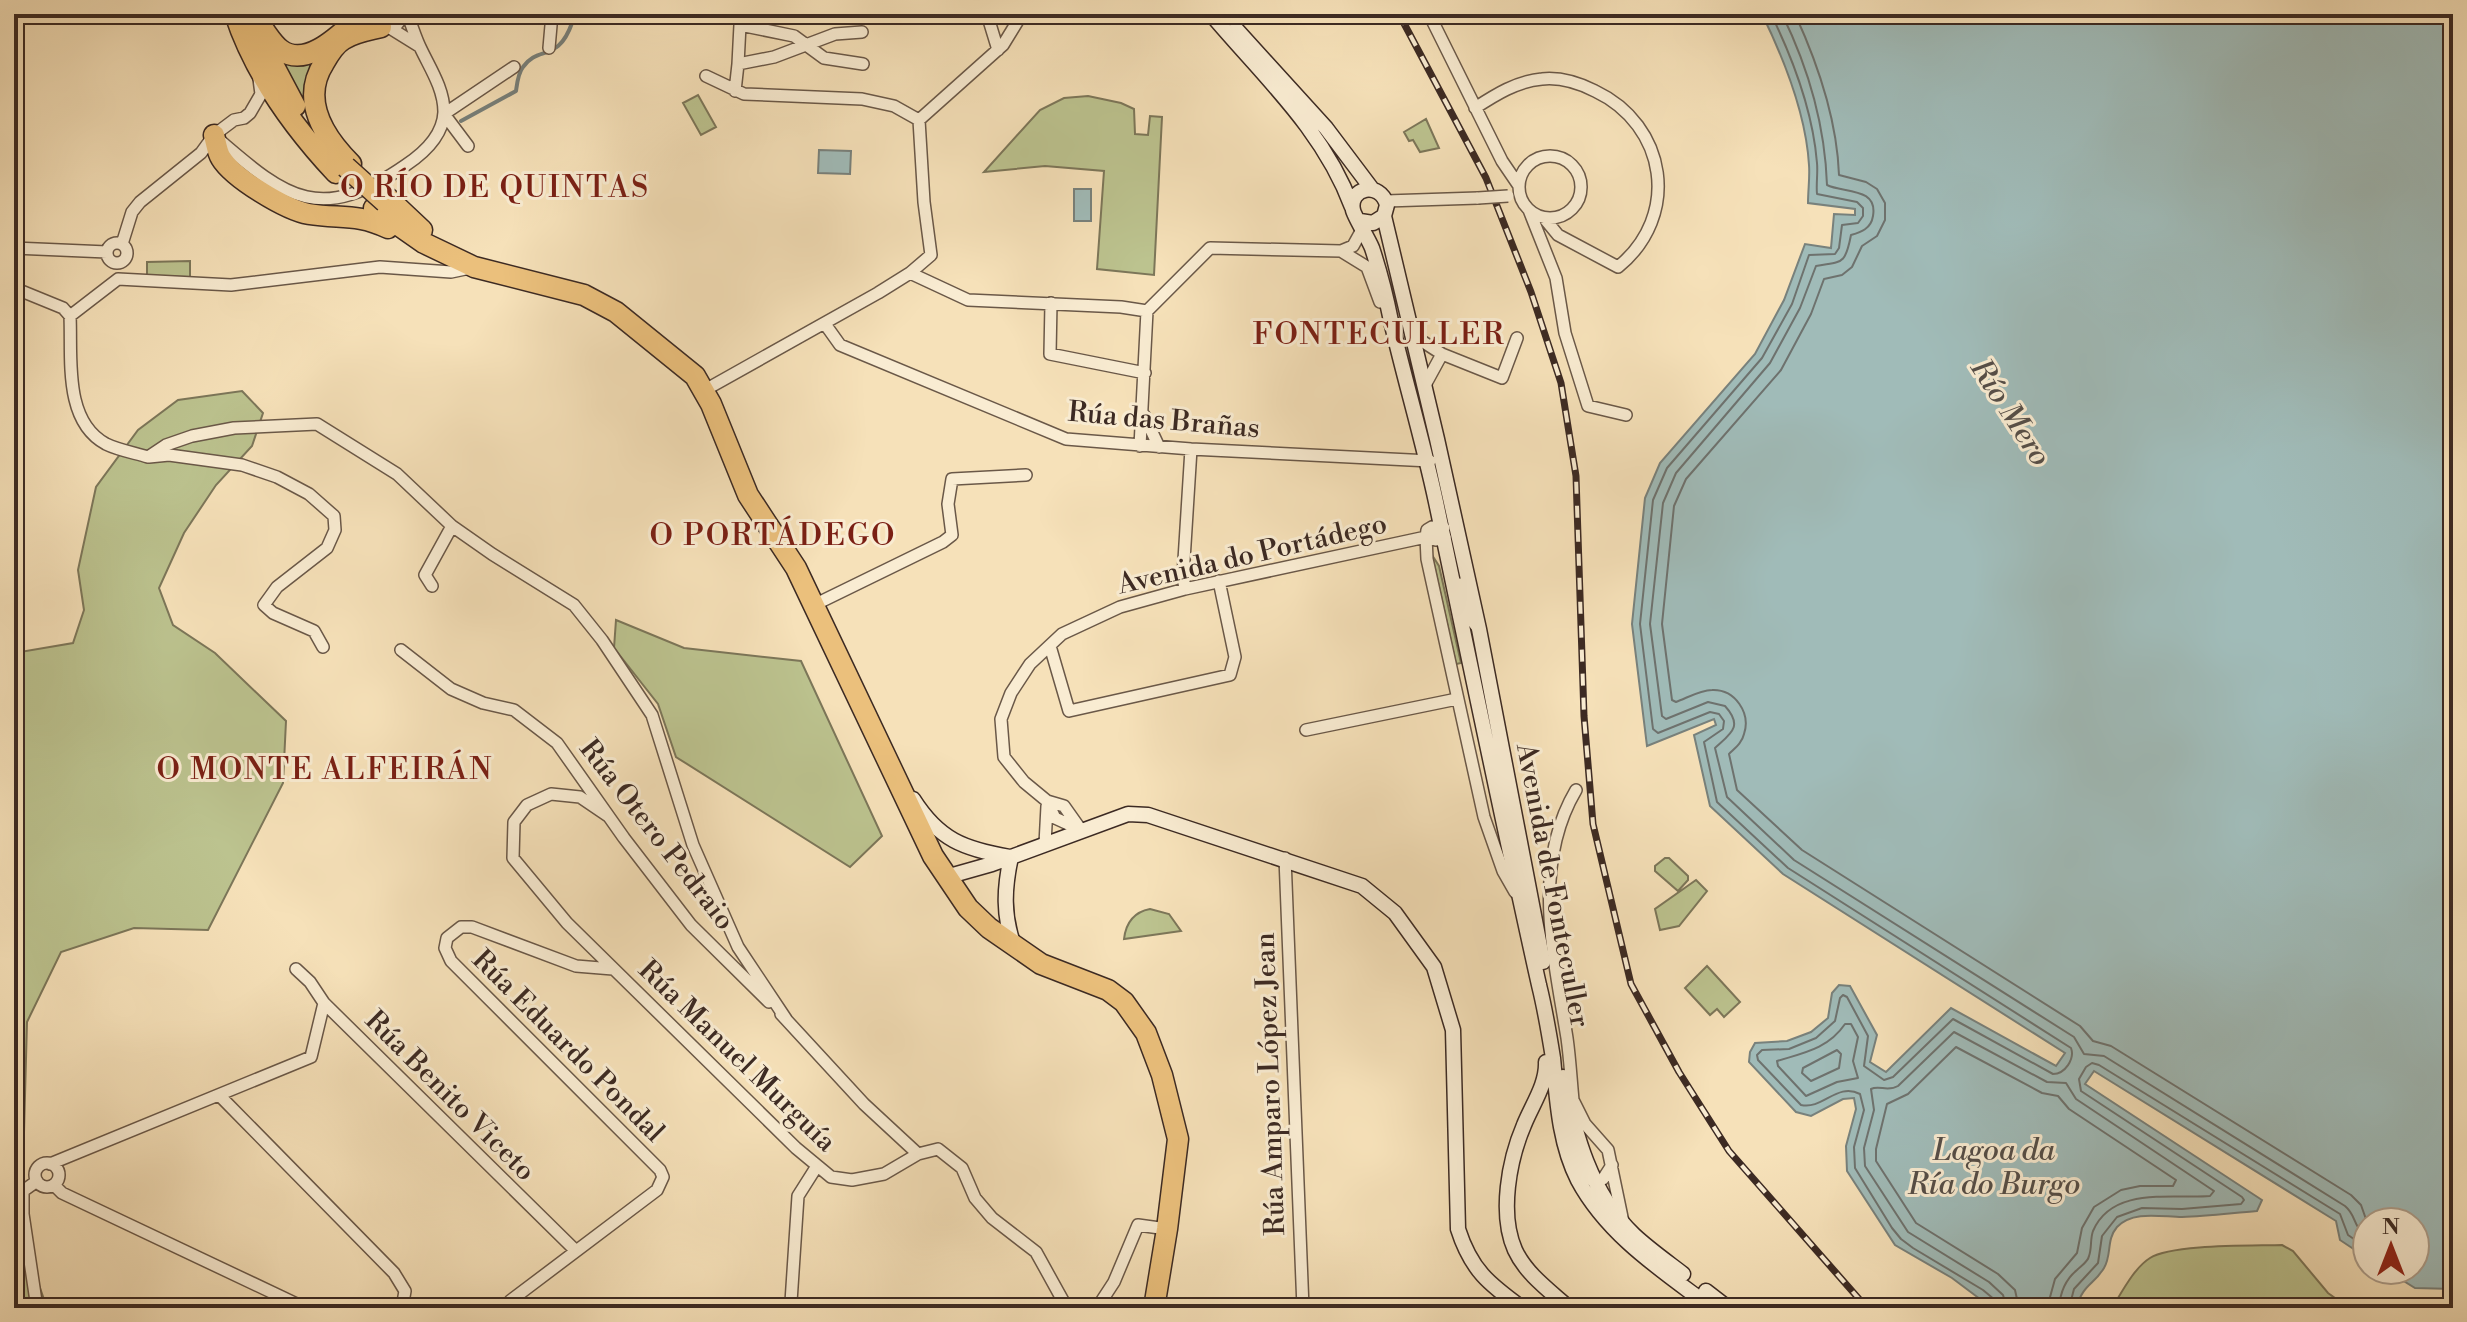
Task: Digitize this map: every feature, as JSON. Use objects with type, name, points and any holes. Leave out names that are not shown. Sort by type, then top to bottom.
[{"type":"highway","points":[[246,17],[279,49],[290,55],[304,55],[324,46],[363,14]]},
{"type":"highway","points":[[246,17],[296,108],[344,168],[424,243],[474,267]]},
{"type":"highway","points":[[344,168],[316,113],[315,82],[331,52],[344,39],[380,23]]},
{"type":"highway","points":[[214,135],[220,157],[228,167],[280,204],[307,214],[361,217],[474,267],[584,295],[616,312],[681,363],[705,390],[748,495],[796,568],[933,856],[946,877],[968,908],[1014,947],[1055,971],[1108,990],[1124,1002],[1146,1033],[1162,1075],[1178,1139],[1154,1308]]},
{"type":"highway","points":[[382,203],[422,230],[487,262],[540,283]]},
{"type":"main road","points":[[1211,14],[1260,64],[1326,128],[1372,189],[1381,193],[1385,209],[1373,223],[1362,224],[1355,215],[1324,146],[1292,106],[1260,64],[1222,14]]},
{"type":"main road","points":[[1352,207],[1358,194],[1372,189]]},
{"type":"main road","name":"Avenida de Fonteculler","points":[[1385,209],[1479,629],[1576,1135],[1592,1180],[1625,1241],[1712,1308]]},
{"type":"main road","name":"Avenida de Fonteculler","points":[[1362,224],[1384,289],[1428,461],[1439,533],[1451,574],[1547,1018],[1566,1148],[1578,1179],[1616,1222],[1728,1308]]},
{"type":"main road","points":[[1495,710],[1504,802],[1502,818]]},
{"type":"main road","points":[[882,750],[934,827],[968,849],[1011,857]]},
{"type":"main road","points":[[946,877],[1128,814],[1148,815],[1362,886],[1395,913],[1434,967],[1453,1030],[1458,1229],[1476,1270],[1492,1287],[1522,1308]]},
{"type":"main road","points":[[1011,857],[1004,888],[1005,918],[1014,947]]},
{"type":"main road","points":[[1547,1018],[1543,1040],[1546,1075],[1522,1129],[1511,1165],[1507,1191],[1510,1233],[1516,1251],[1532,1275],[1569,1308]]},
{"type":"street","points":[[380,23],[400,24],[406,14]]},
{"type":"street","points":[[406,14],[439,88],[444,114],[468,146]]},
{"type":"street","points":[[549,48],[552,14]]},
{"type":"street","points":[[987,14],[998,50]]},
{"type":"street","points":[[919,120],[998,50],[1022,14]]},
{"type":"street","points":[[1429,14],[1516,192],[1529,210],[1556,278],[1565,333],[1588,406],[1626,415]]},
{"type":"street","points":[[122,244],[132,212],[140,202],[201,153],[214,135],[234,120],[244,118],[259,102],[258,75],[246,51],[246,17]]},
{"type":"street","points":[[380,23],[419,46]]},
{"type":"street","points":[[735,91],[740,25],[794,36],[824,58],[863,64]]},
{"type":"street","points":[[738,64],[774,57],[835,34],[862,32]]},
{"type":"street","points":[[214,135],[286,190],[313,198],[342,198],[377,184],[415,159],[437,136],[444,114],[514,67]]},
{"type":"street","points":[[706,76],[744,94],[862,99],[894,106],[919,120]]},
{"type":"street","points":[[1475,108],[1508,88],[1543,78],[1578,82],[1609,97],[1631,116],[1647,139],[1658,166],[1654,214],[1641,243],[1618,267],[1558,235],[1544,218],[1529,210]]},
{"type":"street","points":[[705,390],[825,324],[910,273],[931,255],[919,120]]},
{"type":"street","points":[[1516,192],[1525,168],[1541,157],[1561,158],[1576,171],[1581,187],[1576,204],[1561,216],[1544,218]]},
{"type":"street","points":[[1385,209],[1516,192]]},
{"type":"street","points":[[1140,446],[1147,311],[1210,248],[1341,251],[1353,246],[1362,224]]},
{"type":"street","points":[[107,252],[112,244],[122,244],[126,248],[128,254],[119,263],[118,279]]},
{"type":"street","points":[[14,248],[107,252]]},
{"type":"street","points":[[1341,251],[1367,267],[1398,350]]},
{"type":"street","points":[[107,252],[110,261],[119,263]]},
{"type":"street","points":[[70,316],[118,279],[231,285],[380,267],[451,272],[474,267]]},
{"type":"street","points":[[910,273],[968,300],[1147,311]]},
{"type":"street","points":[[14,288],[63,308],[70,316],[73,384],[83,423],[105,444],[148,457],[169,455],[242,465],[277,477],[309,494],[334,516],[335,530],[327,548],[277,587],[264,605],[273,613],[314,631],[323,647]]},
{"type":"street","points":[[1051,303],[1050,354],[1145,373]]},
{"type":"street","name":"Rúa das Brañas","points":[[825,324],[840,345],[1066,439],[1140,446],[1428,461]]},
{"type":"street","points":[[1411,334],[1442,354],[1502,378],[1517,338]]},
{"type":"street","points":[[1424,388],[1442,354]]},
{"type":"street","name":"Avenida de Fonteculler","points":[[1430,413],[1428,461],[1439,533]]},
{"type":"street","points":[[1143,414],[1159,447]]},
{"type":"street","points":[[148,457],[166,445],[192,436],[247,427],[317,424],[397,474],[452,526],[574,605],[602,640],[652,715],[693,845],[738,947],[786,1019]]},
{"type":"street","points":[[1185,589],[1183,576],[1191,449]]},
{"type":"street","points":[[814,605],[952,535],[948,504],[952,479],[1026,475]]},
{"type":"street","points":[[432,586],[425,575],[452,526]]},
{"type":"street","points":[[1439,533],[1468,616],[1479,629]]},
{"type":"street","points":[[1439,533],[1427,559],[1457,699],[1484,817],[1503,871],[1520,901]]},
{"type":"street","name":"Avenida do Portádego","points":[[1081,830],[1055,818],[1047,801],[1024,782],[1004,757],[1001,719],[1011,693],[1030,664],[1062,634],[1120,607],[1185,589],[1439,533]]},
{"type":"street","points":[[1050,646],[1069,711],[1230,675],[1235,657],[1219,581]]},
{"type":"street","name":"Rúa Otero Pedraio","points":[[401,650],[451,689],[483,703],[514,710],[557,743],[691,925],[786,1019],[864,1104],[918,1154]]},
{"type":"street","points":[[1306,730],[1457,699]]},
{"type":"street","points":[[1576,790],[1565,809],[1551,863],[1549,913],[1573,1100],[1585,1124],[1608,1150],[1616,1222]]},
{"type":"street","name":"Rúa Manuel Murguía","points":[[608,816],[580,797],[551,794],[527,805],[514,822],[511,840],[513,858],[567,923],[831,1177],[852,1180],[884,1174],[918,1154]]},
{"type":"street","points":[[1045,844],[1047,801]]},
{"type":"street","name":"Avenida de Fonteculler","points":[[1484,817],[1502,818]]},
{"type":"street","name":"Rúa Amparo López Jean","points":[[1285,858],[1303,1308]]},
{"type":"street","name":"Rúa Eduardo Pondal","points":[[576,1251],[657,1190],[663,1177],[660,1170],[451,961],[445,948],[447,938],[453,932],[461,927],[472,927],[576,966],[613,969]]},
{"type":"street","name":"Rúa Benito Viceto","points":[[296,969],[310,982],[324,1003],[576,1251]]},
{"type":"street","points":[[37,1181],[38,1168],[311,1057],[324,1003]]},
{"type":"street","points":[[219,1095],[394,1273],[405,1291],[402,1308]]},
{"type":"street","points":[[1559,1115],[1585,1178],[1603,1179],[1612,1165]]},
{"type":"street","points":[[918,1154],[938,1149],[962,1168],[975,1198],[992,1218],[1036,1252],[1067,1308]]},
{"type":"street","points":[[1587,1162],[1598,1160],[1612,1165]]},
{"type":"street","points":[[50,1164],[59,1174],[54,1185]]},
{"type":"street","points":[[785,1308],[791,1302],[798,1196],[817,1166]]},
{"type":"street","points":[[37,1181],[45,1187],[54,1185]]},
{"type":"street","points":[[37,1181],[23,1191],[23,1214],[37,1308]]},
{"type":"street","points":[[54,1185],[62,1193],[305,1308]]},
{"type":"street","points":[[1097,1308],[1114,1282],[1138,1225],[1167,1229]]},
{"type":"street","points":[[510,1301],[576,1251]]},
{"type":"green space","points":[[280,59],[315,59],[308,111]]},
{"type":"green space","points":[[698,95],[716,127],[701,135],[683,103]]},
{"type":"green space","points":[[1088,96],[1134,109],[1135,134],[1148,135],[1150,116],[1162,117],[1154,275],[1097,269],[1104,171],[1045,166],[984,172],[1040,110],[1064,98]]},
{"type":"green space","points":[[1426,119],[1439,148],[1420,152],[1404,132]]},
{"type":"green space","points":[[190,261],[190,277],[147,276],[147,262]]},
{"type":"green space","points":[[242,391],[263,413],[252,446],[216,485],[184,533],[159,588],[173,625],[215,653],[286,721],[283,783],[208,930],[134,928],[61,952],[27,1022],[23,1169],[14,1214],[14,653],[73,643],[84,610],[78,570],[96,487],[138,430],[178,400]]},
{"type":"green space","points":[[1432,555],[1439,566],[1461,663],[1456,664]]},
{"type":"green space","points":[[616,620],[684,648],[801,661],[882,836],[850,867],[676,757],[658,704],[614,648]]},
{"type":"green space","points":[[1669,858],[1688,876],[1678,891],[1655,871],[1655,866]]},
{"type":"green space","points":[[1696,880],[1707,891],[1679,926],[1660,930],[1655,909]]},
{"type":"green space","points":[[1150,909],[1169,914],[1181,931],[1124,939],[1132,919]]},
{"type":"green space","points":[[1707,966],[1740,1002],[1724,1017],[1717,1009],[1710,1015],[1685,988]]},
{"type":"green space","points":[[14,1214],[47,1308],[14,1308]]},
{"type":"green space","points":[[2282,1245],[2293,1251],[2328,1293],[2349,1308],[2112,1308],[2139,1268],[2161,1253],[2213,1247]]},
{"type":"water","points":[[1762,14],[2453,14],[2453,1289],[2412,1286],[2431,1286],[2431,1206],[2351,1206],[2351,1247],[2340,1240],[2336,1221],[2094,1071],[2085,1084],[2262,1200],[2257,1211],[2131,1218],[2117,1227],[2104,1268],[2085,1289],[2076,1308],[1992,1308],[1952,1278],[1895,1245],[1847,1171],[1846,1146],[1856,1109],[1854,1098],[1843,1099],[1811,1116],[1796,1112],[1749,1062],[1755,1043],[1787,1041],[1811,1032],[1828,1018],[1832,993],[1839,985],[1850,986],[1877,1035],[1870,1062],[1886,1072],[1951,1008],[2056,1066],[2065,1053],[1783,874],[1710,806],[1694,735],[1716,725],[1714,719],[1647,746],[1632,624],[1645,498],[1660,463],[1755,354],[1784,300],[1805,244],[1831,248],[1834,214],[1855,215],[1855,209],[1808,203],[1807,146],[1799,107]]},
{"type":"water","points":[[819,150],[851,151],[850,174],[818,173]]},
{"type":"water","points":[[1074,189],[1091,189],[1091,221],[1074,221]]},
{"type":"waterway","points":[[461,121],[516,91],[520,72],[529,60],[561,44],[572,23],[584,21],[592,14]]},
{"type":"railway","points":[[1399,14],[1486,178],[1531,292],[1561,383],[1576,476],[1584,716],[1593,824],[1631,984],[1679,1072],[1729,1151],[1867,1308]]},
{"type":"district","name":"O RÍO DE QUINTAS","points":[[495,187]]},
{"type":"district","name":"FONTECULLER","points":[[1379,334]]},
{"type":"district","name":"O PORTÁDEGO","points":[[773,535]]},
{"type":"district","name":"O MONTE ALFEIRÁN","points":[[325,769]]},
{"type":"water label","name":"Río Mero","points":[[2011,412]]},
{"type":"water label","name":"Lagoa da Ría do Burgo","points":[[1994,1167]]}]
